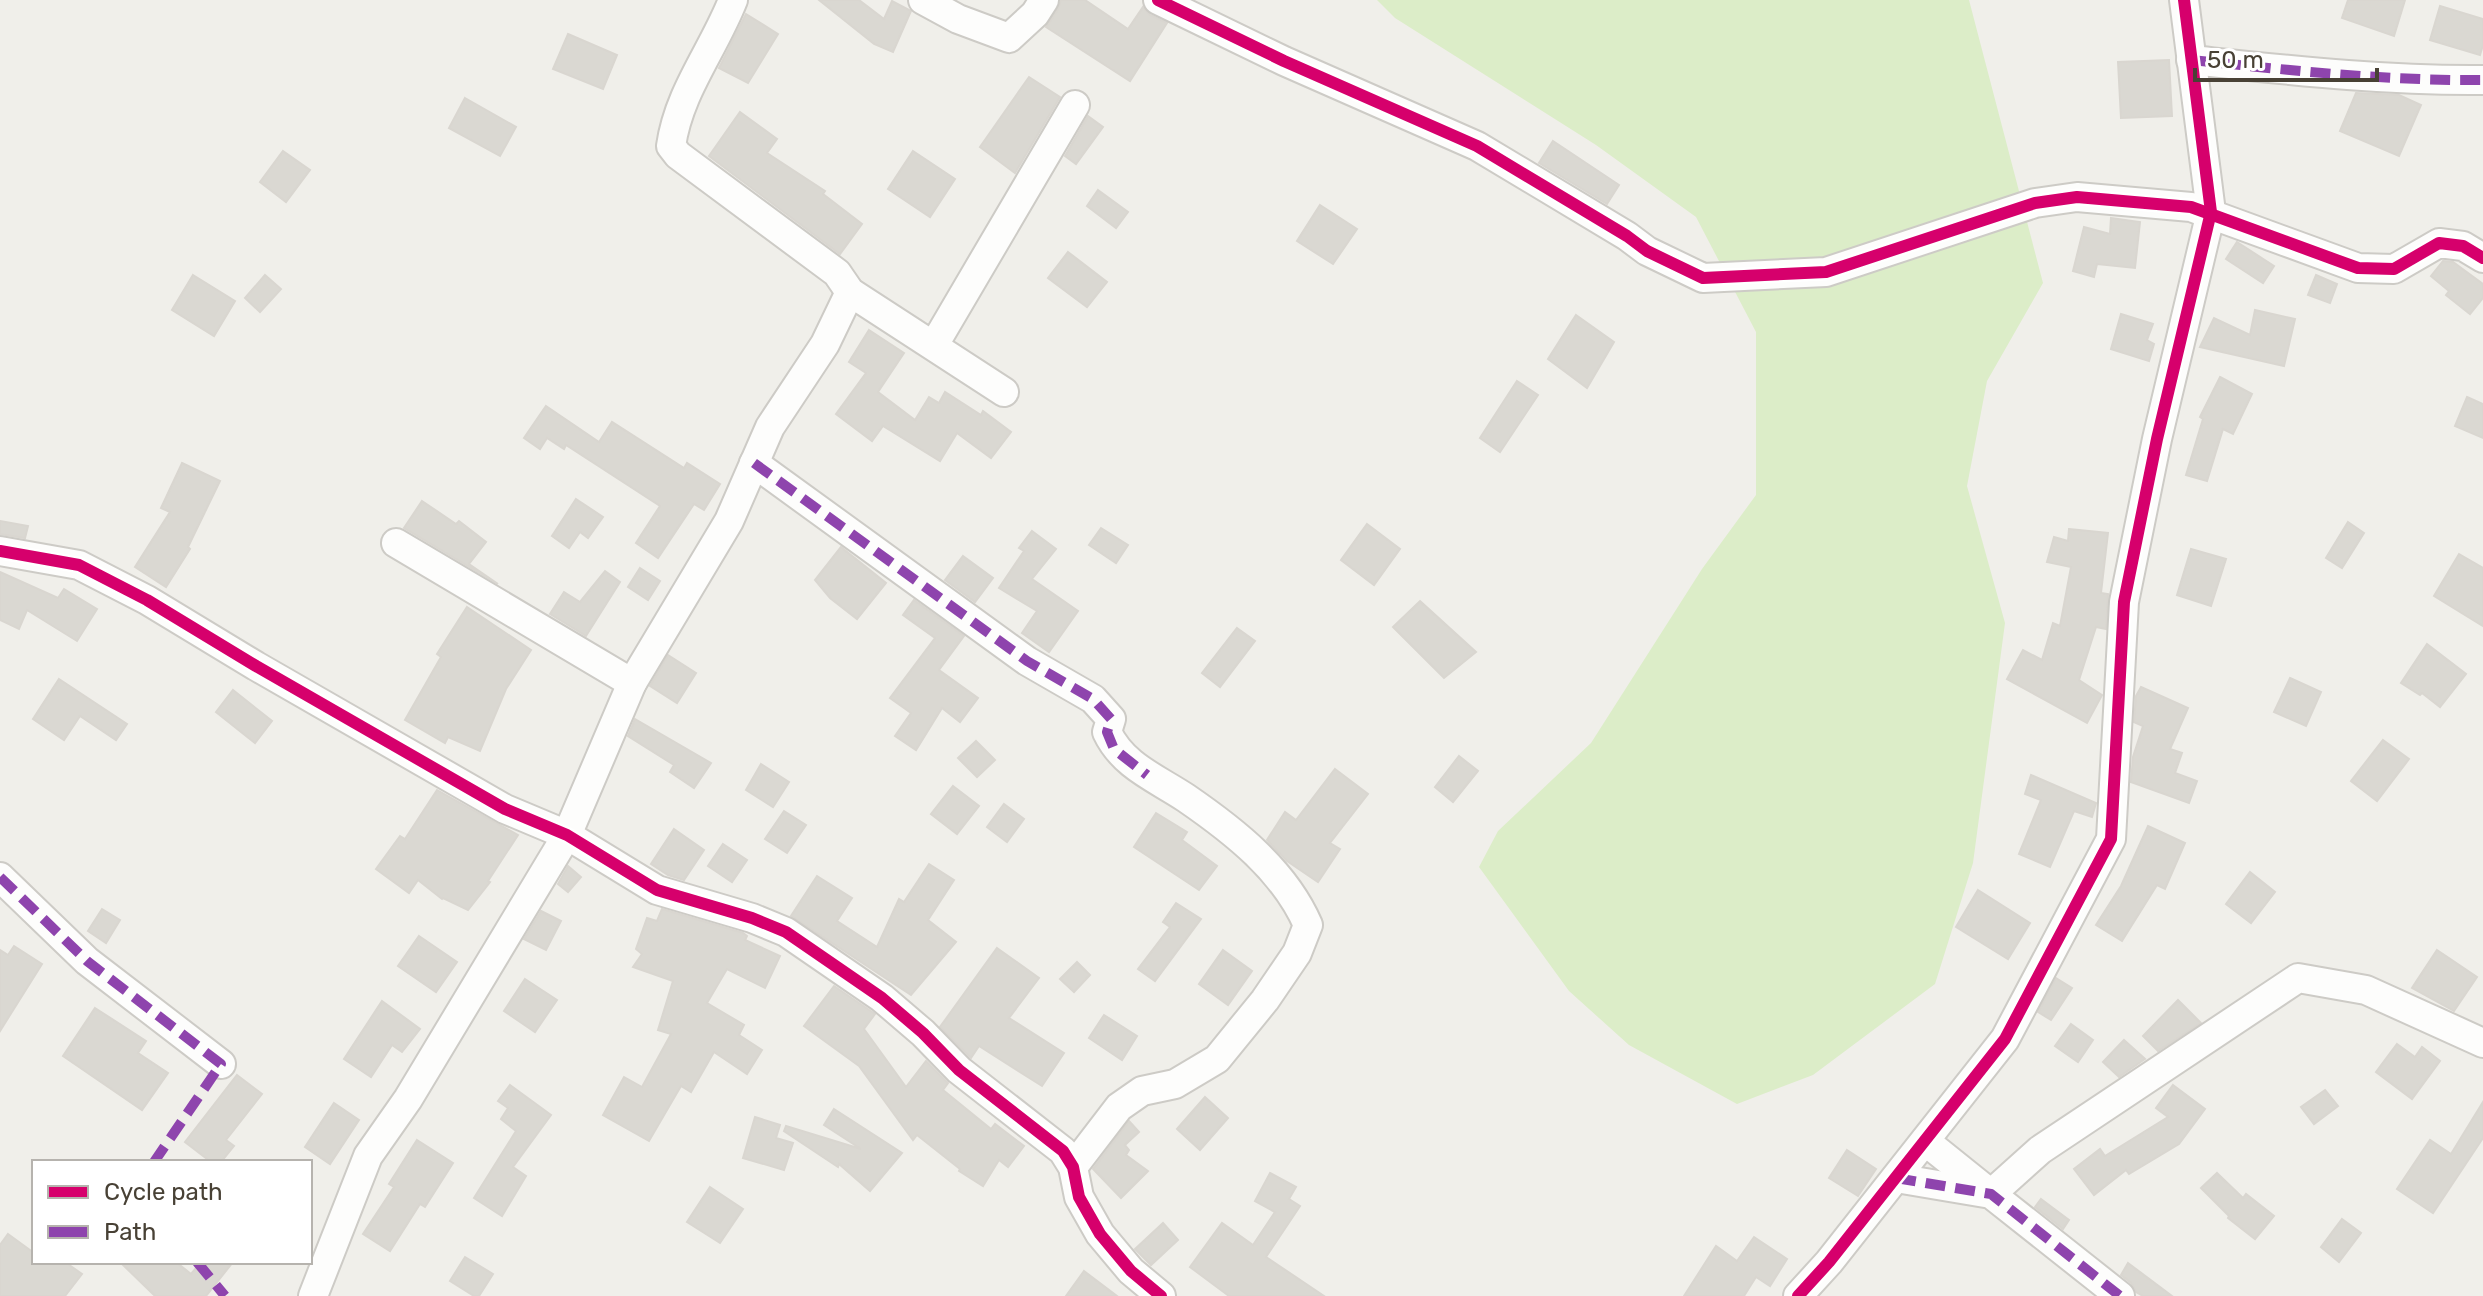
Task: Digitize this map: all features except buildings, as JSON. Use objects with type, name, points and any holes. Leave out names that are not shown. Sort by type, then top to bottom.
[{"type":"street","points":[[733,0],[724,23],[682,100],[671,146],[678,155],[837,273],[850,292],[1004,392]]},
{"type":"street","points":[[923,0],[958,19],[1009,38],[1035,14],[1044,0]]},
{"type":"street","points":[[1158,0],[1284,61],[1477,146],[1647,251],[1703,278],[1826,272],[2035,203],[2077,197],[2191,207],[2211,212],[2358,268],[2394,269],[2439,243],[2463,246],[2483,258]]},
{"type":"street","points":[[1798,1296],[1829,1262],[2005,1039],[2111,839],[2124,602],[2157,439],[2211,212],[2184,0]]},
{"type":"street","points":[[2191,60],[2324,74],[2483,80]]},
{"type":"street","points":[[934,345],[1075,105]]},
{"type":"street","points":[[313,1296],[368,1156],[408,1099],[567,835],[632,683],[729,521],[770,427],[825,344],[850,292]]},
{"type":"street","points":[[754,463],[1027,661],[1093,699],[1111,719],[1107,732],[1114,749],[1147,775],[1183,796],[1243,839],[1302,910],[1308,925],[1297,953],[1265,1000],[1217,1059],[1175,1084],[1142,1091],[1119,1107],[1073,1167]]},
{"type":"street","points":[[396,543],[632,683]]},
{"type":"street","points":[[0,551],[79,565],[147,600],[505,809],[567,835],[657,890],[752,918],[786,932],[882,998],[923,1033],[959,1070],[1063,1151],[1073,1167],[1079,1197],[1100,1234],[1131,1271],[1161,1296]]},
{"type":"street","points":[[0,877],[87,961],[221,1064]]},
{"type":"street","points":[[1991,1194],[2040,1150],[2298,978],[2366,990],[2483,1043]]},
{"type":"street","points":[[1925,1141],[2120,1296]]},
{"type":"street","points":[[1896,1178],[1991,1194]]},
{"type":"green space","points":[[1377,0],[1969,0],[2043,283],[1987,381],[1967,486],[2005,623],[1973,863],[1935,984],[1813,1075],[1737,1104],[1629,1045],[1569,991],[1479,867],[1498,831],[1591,743],[1702,569],[1756,495],[1756,332],[1696,217],[1596,145],[1395,18]]},
{"type":"marked path","points":[[2191,60],[2373,77],[2483,80]]},
{"type":"marked path","points":[[754,463],[1027,661],[1093,699],[1111,719],[1107,732],[1114,749],[1147,775]]},
{"type":"marked path","points":[[0,877],[87,961],[221,1064],[155,1160]]},
{"type":"marked path","points":[[1896,1178],[1991,1194],[2120,1296]]},
{"type":"marked path","points":[[199,1264],[225,1296]]},
{"type":"cycle path","points":[[1158,0],[1284,61],[1477,146],[1647,251],[1703,278],[1826,272],[2035,203],[2077,197],[2191,207],[2358,268],[2394,269],[2439,243],[2463,246],[2483,258]]},
{"type":"cycle path","points":[[1798,1296],[1829,1262],[2005,1039],[2111,839],[2124,602],[2157,439],[2211,212],[2184,0]]},
{"type":"cycle path","points":[[0,551],[79,565],[147,600],[505,809],[567,835],[657,890],[752,918],[786,932],[882,998],[923,1033],[959,1070],[1063,1151],[1073,1167],[1079,1197],[1100,1234],[1131,1271],[1161,1296]]}]
